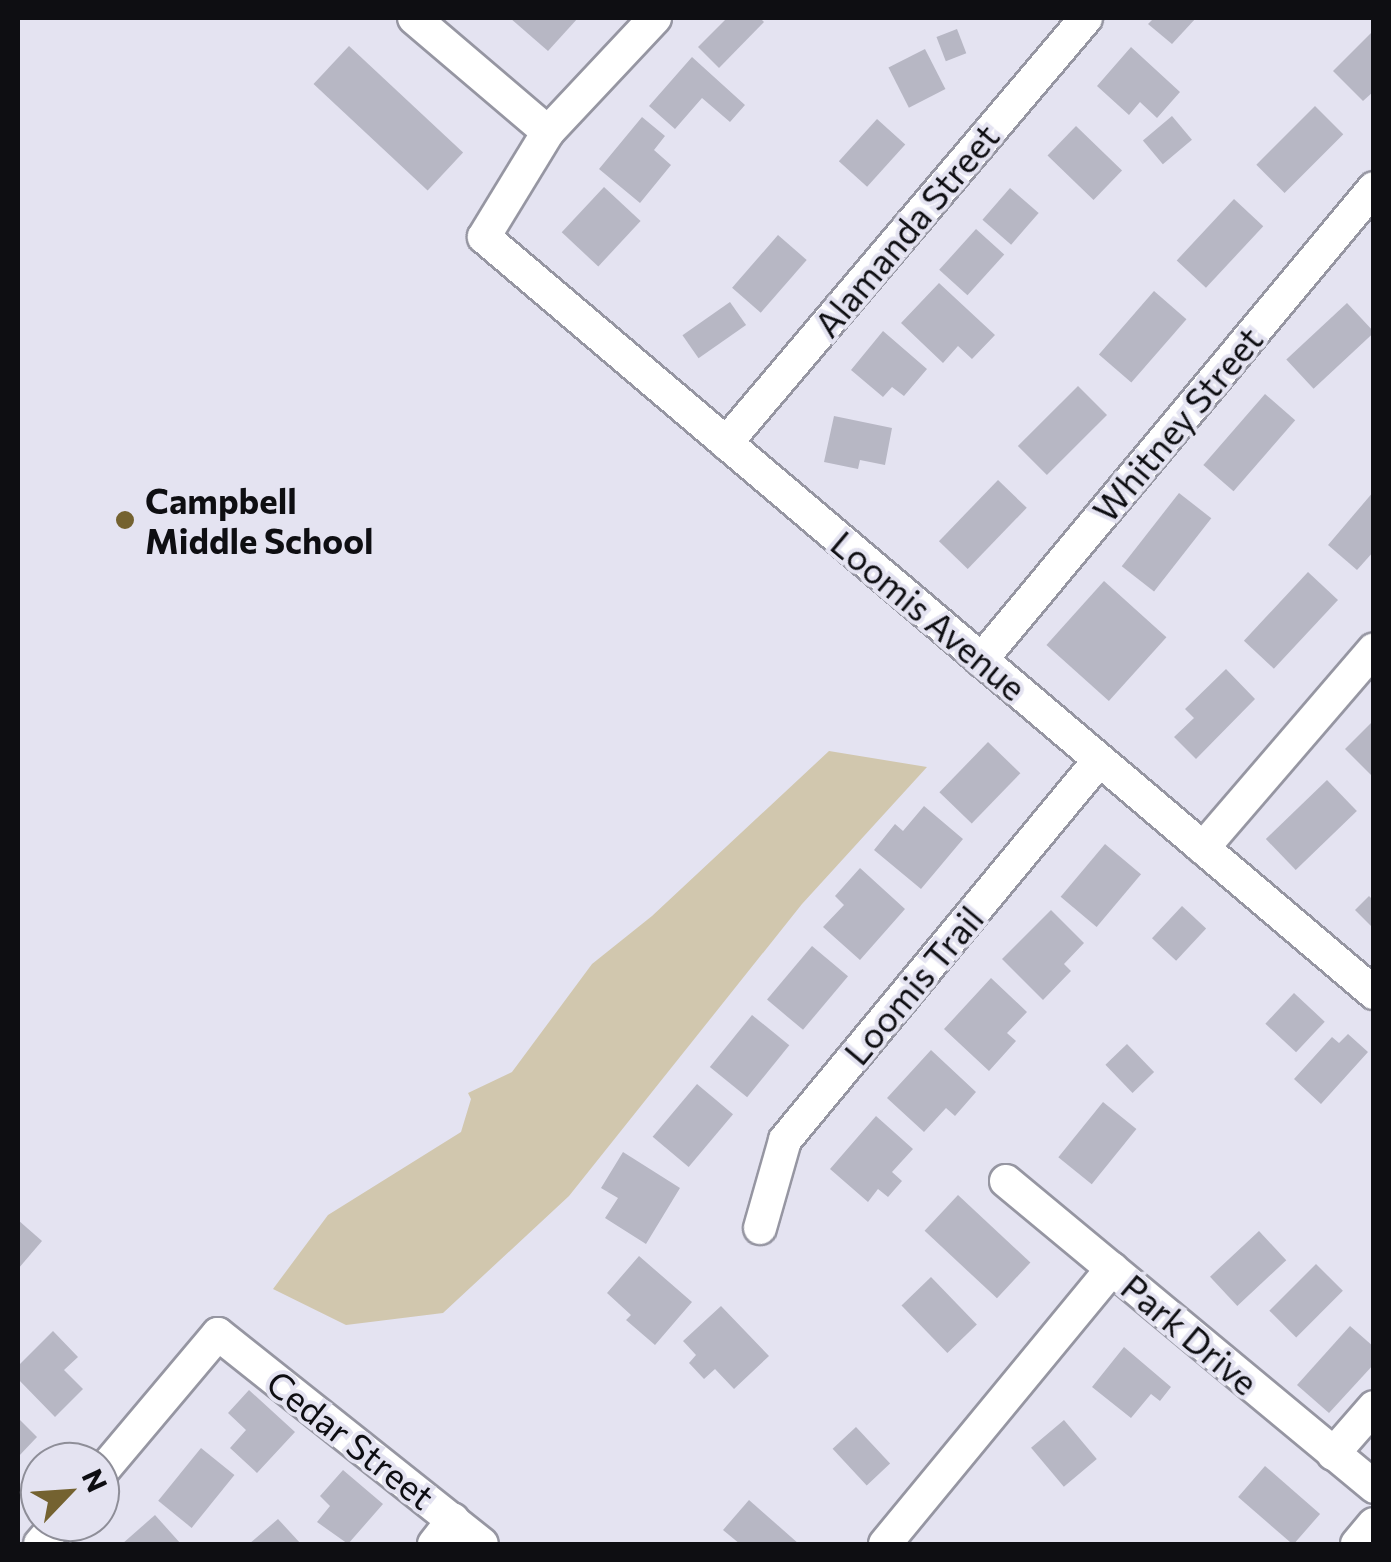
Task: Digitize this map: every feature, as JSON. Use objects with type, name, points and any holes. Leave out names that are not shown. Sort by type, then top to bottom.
[{"type":"street","points":[[414,18],[548,132],[655,18]]},
{"type":"street","name":"Alamanda Street","points":[[726,443],[1086,18]]},
{"type":"street","name":"Loomis Avenue","points":[[548,132],[484,237],[1374,993]]},
{"type":"street","name":"Whitney Street","points":[[981,660],[1374,188]]},
{"type":"street","points":[[1203,848],[1374,648]]},
{"type":"street","name":"Loomis Trail","points":[[760,1228],[785,1140],[1099,760]]},
{"type":"street","name":"Park Drive","points":[[1006,1182],[1374,1487]]},
{"type":"street","points":[[885,1544],[1112,1270]]},
{"type":"street","name":"Cedar Street","points":[[120,1450],[218,1334],[443,1532],[482,1544]]},
{"type":"street","points":[[1333,1454],[1374,1407]]},
{"type":"street","points":[[1357,1544],[1374,1524]]},
{"type":"shaded area","points":[[829,751],[927,767],[802,904],[569,1196],[443,1313],[346,1325],[273,1289],[328,1215],[461,1132],[471,1099],[468,1093],[512,1072],[592,964],[652,916]]},
{"type":"building","points":[[510,18],[578,18],[548,51]]},
{"type":"building","points":[[727,18],[760,18],[764,22],[719,68],[698,47]]},
{"type":"building","points":[[1154,18],[1196,18],[1172,44],[1148,24]]},
{"type":"building","points":[[957,29],[966,53],[946,61],[936,37]]},
{"type":"building","points":[[1374,30],[1374,91],[1363,101],[1333,71]]},
{"type":"building","points":[[349,46],[463,152],[428,190],[314,84]]},
{"type":"building","points":[[1131,47],[1180,92],[1157,118],[1140,102],[1129,115],[1097,86]]},
{"type":"building","points":[[925,49],[945,89],[909,108],[888,68]]},
{"type":"building","points":[[692,57],[745,105],[730,122],[702,98],[675,129],[649,106]]},
{"type":"building","points":[[1315,106],[1343,134],[1285,193],[1256,165]]},
{"type":"building","points":[[1172,116],[1192,140],[1163,164],[1143,140]]},
{"type":"building","points":[[642,117],[665,136],[654,150],[671,165],[640,203],[599,169]]},
{"type":"building","points":[[877,119],[905,144],[867,187],[839,161]]},
{"type":"building","points":[[1076,126],[1122,170],[1094,200],[1048,155]]},
{"type":"building","points":[[604,187],[641,221],[598,266],[562,232]]},
{"type":"building","points":[[1010,188],[1039,213],[1011,245],[982,220]]},
{"type":"building","points":[[1234,199],[1263,226],[1206,288],[1177,260]]},
{"type":"building","points":[[976,229],[1004,254],[967,295],[939,270]]},
{"type":"building","points":[[778,235],[807,260],[761,313],[732,288]]},
{"type":"building","points":[[939,283],[995,335],[972,359],[958,346],[943,363],[901,323]]},
{"type":"building","points":[[1154,291],[1186,319],[1131,383],[1099,354]]},
{"type":"building","points":[[730,302],[746,325],[699,358],[682,335]]},
{"type":"building","points":[[1347,303],[1374,333],[1314,389],[1286,360]]},
{"type":"building","points":[[883,331],[927,369],[904,396],[892,387],[883,397],[851,370]]},
{"type":"building","points":[[1078,386],[1107,415],[1047,475],[1018,446]]},
{"type":"building","points":[[1265,394],[1295,420],[1234,491],[1203,465]]},
{"type":"building","points":[[834,416],[892,428],[885,465],[860,460],[858,469],[824,462]]},
{"type":"building","points":[[998,480],[1027,508],[968,569],[939,541]]},
{"type":"building","points":[[1374,491],[1374,551],[1357,570],[1328,545]]},
{"type":"building","points":[[1179,493],[1211,518],[1154,592],[1122,566]]},
{"type":"building","points":[[1308,572],[1338,600],[1274,669],[1244,641]]},
{"type":"building","points":[[1104,581],[1166,637],[1109,701],[1046,645]]},
{"type":"building","points":[[1226,669],[1255,699],[1196,759],[1174,737],[1194,718],[1185,709]]},
{"type":"building","points":[[1374,720],[1374,778],[1345,749]]},
{"type":"building","points":[[988,742],[1020,773],[972,824],[939,792]]},
{"type":"building","points":[[1327,780],[1357,811],[1296,870],[1266,839]]},
{"type":"building","points":[[924,806],[963,839],[921,889],[874,850],[895,824],[903,831]]},
{"type":"building","points":[[1105,844],[1141,874],[1097,927],[1061,897]]},
{"type":"building","points":[[860,868],[905,909],[860,960],[823,927],[844,905],[835,896]]},
{"type":"building","points":[[1369,896],[1374,901],[1374,929],[1355,910]]},
{"type":"building","points":[[1182,906],[1206,929],[1176,961],[1152,938]]},
{"type":"building","points":[[1051,910],[1084,943],[1064,964],[1071,971],[1043,1000],[1002,959]]},
{"type":"building","points":[[812,946],[848,976],[803,1030],[767,1000]]},
{"type":"building","points":[[991,978],[1027,1012],[1007,1033],[1016,1041],[989,1071],[944,1029]]},
{"type":"building","points":[[1294,993],[1325,1022],[1296,1052],[1265,1024]]},
{"type":"building","points":[[752,1015],[789,1045],[747,1097],[710,1067]]},
{"type":"building","points":[[1348,1034],[1368,1052],[1321,1104],[1294,1079],[1332,1037],[1339,1043]]},
{"type":"building","points":[[1127,1044],[1154,1072],[1133,1093],[1105,1065]]},
{"type":"building","points":[[931,1050],[976,1092],[955,1116],[946,1108],[924,1132],[887,1098]]},
{"type":"building","points":[[697,1084],[733,1114],[689,1167],[653,1137]]},
{"type":"building","points":[[1103,1102],[1136,1129],[1092,1184],[1058,1157]]},
{"type":"building","points":[[876,1116],[913,1149],[892,1172],[902,1181],[888,1197],[878,1189],[868,1202],[830,1169]]},
{"type":"building","points":[[623,1152],[680,1188],[646,1244],[605,1218],[618,1198],[601,1188]]},
{"type":"building","points":[[958,1195],[1030,1263],[997,1298],[925,1231]]},
{"type":"building","points":[[18,1220],[42,1241],[18,1269]]},
{"type":"building","points":[[1259,1231],[1286,1260],[1237,1306],[1210,1277]]},
{"type":"building","points":[[639,1256],[692,1302],[655,1345],[626,1320],[631,1315],[607,1293]]},
{"type":"building","points":[[1316,1264],[1343,1291],[1296,1338],[1269,1311]]},
{"type":"building","points":[[931,1277],[977,1324],[947,1353],[902,1305]]},
{"type":"building","points":[[721,1306],[769,1356],[734,1389],[715,1369],[704,1379],[689,1363],[696,1355],[683,1341]]},
{"type":"building","points":[[1350,1326],[1374,1347],[1374,1364],[1329,1413],[1297,1385]]},
{"type":"building","points":[[53,1331],[78,1357],[64,1370],[83,1389],[55,1417],[18,1379],[18,1366]]},
{"type":"building","points":[[1124,1347],[1171,1387],[1160,1401],[1151,1394],[1131,1418],[1092,1387]]},
{"type":"building","points":[[249,1390],[295,1432],[257,1473],[230,1448],[246,1430],[228,1413]]},
{"type":"building","points":[[18,1418],[37,1437],[32,1442],[20,1442],[18,1457]]},
{"type":"building","points":[[1064,1420],[1097,1459],[1064,1487],[1031,1448]]},
{"type":"building","points":[[856,1427],[890,1464],[867,1485],[833,1449]]},
{"type":"building","points":[[201,1448],[234,1475],[192,1528],[158,1501]]},
{"type":"building","points":[[1265,1466],[1320,1514],[1292,1544],[1238,1497]]},
{"type":"building","points":[[343,1470],[383,1504],[348,1544],[317,1522],[330,1506],[320,1496]]},
{"type":"building","points":[[749,1500],[799,1544],[740,1544],[723,1530]]},
{"type":"building","points":[[155,1515],[181,1544],[122,1544]]},
{"type":"building","points":[[278,1519],[301,1544],[249,1544]]},
{"type":"place","name":"Campbell Middle School","points":[[125,520]]}]
